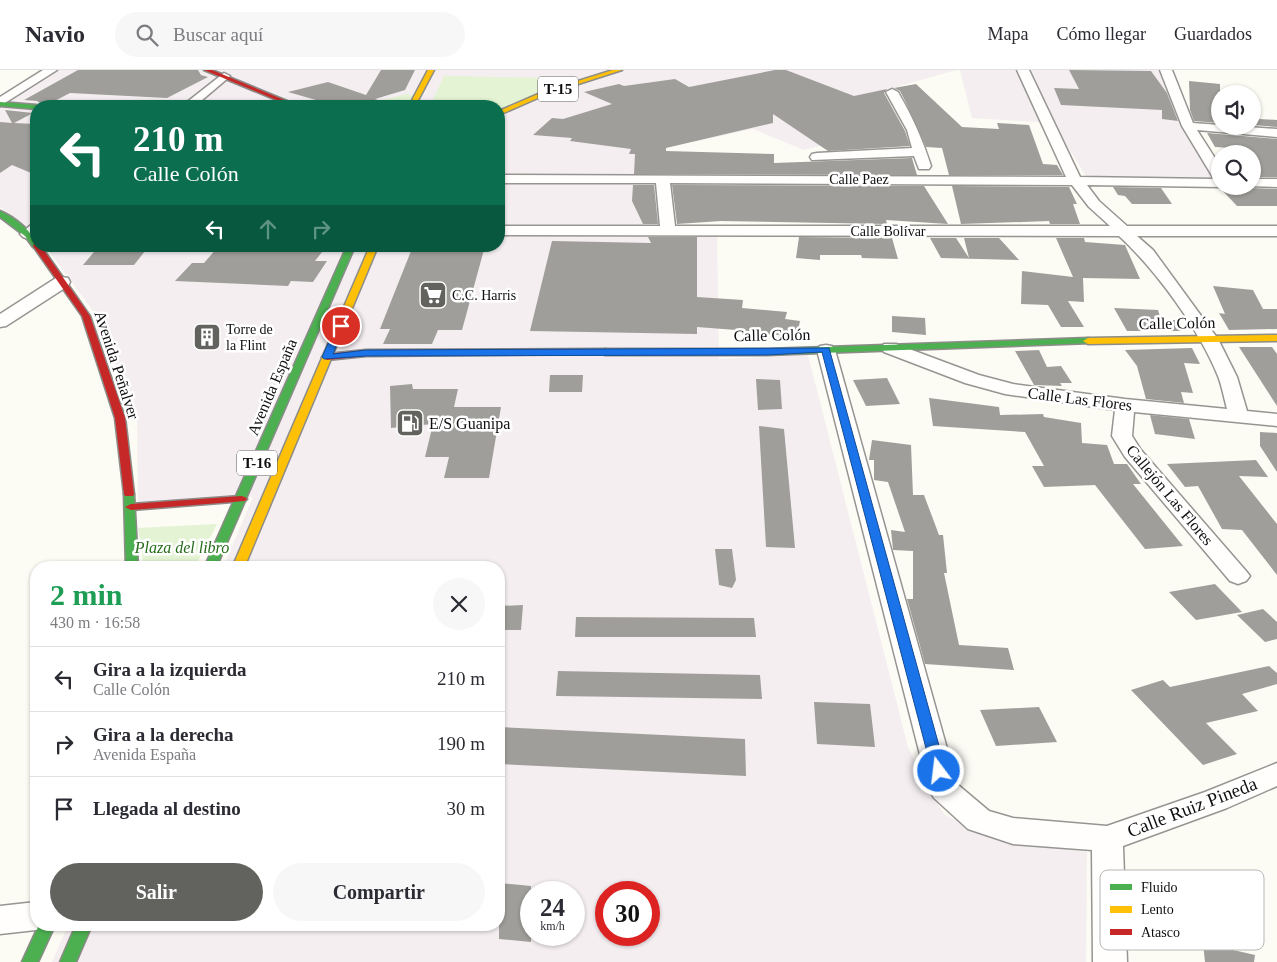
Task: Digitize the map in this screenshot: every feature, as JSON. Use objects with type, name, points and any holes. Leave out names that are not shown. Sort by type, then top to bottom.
[{"type":"main road","points":[[207,70],[282,100]]},
{"type":"main road","points":[[415,100],[431,70]]},
{"type":"main road","name":"T-15","points":[[505,110],[554,90],[619,70]]},
{"type":"main road","points":[[0,103],[30,106]]},
{"type":"main road","name":"Avenida Peñalver","points":[[0,213],[30,235]]},
{"type":"main road","name":"Avenida Peñalver","points":[[43,252],[86,316],[120,418],[131,507],[132,561]]},
{"type":"main road","name":"Avenida España","points":[[213,561],[348,252]]},
{"type":"main road","name":"T-16","points":[[241,561],[371,252]]},
{"type":"main road","name":"Calle Colón","points":[[327,357],[366,353],[767,352],[1004,342],[1277,338]]},
{"type":"main road","points":[[131,507],[241,500]]},
{"type":"main road","points":[[30,962],[44,931]]},
{"type":"main road","points":[[68,962],[81,931]]},
{"type":"street","points":[[0,92],[36,70]]},
{"type":"street","points":[[0,103],[51,70]]},
{"type":"street","points":[[1024,70],[1055,143],[1076,182],[1094,204],[1146,253],[1209,339],[1228,377],[1239,418]]},
{"type":"street","points":[[1166,70],[1188,126],[1211,163]]},
{"type":"street","points":[[195,100],[224,76]]},
{"type":"street","points":[[892,92],[913,130],[928,179]]},
{"type":"street","points":[[1188,126],[1275,135]]},
{"type":"street","points":[[816,157],[921,152]]},
{"type":"street","points":[[662,178],[668,231]]},
{"type":"street","name":"Calle Paez","points":[[505,179],[928,179],[1211,183]]},
{"type":"street","points":[[1261,183],[1277,183]]},
{"type":"street","name":"Calle Bolívar","points":[[505,231],[1277,231]]},
{"type":"street","points":[[0,322],[62,282]]},
{"type":"street","name":"Calle Las Flores","points":[[890,348],[972,379],[1012,390],[1239,418],[1277,420]]},
{"type":"street","points":[[826,350],[944,790],[979,820],[1013,831],[1107,839],[1108,870]]},
{"type":"street","name":"Callejón Las Flores","points":[[1125,405],[1122,436],[1132,453],[1238,576]]},
{"type":"street","name":"Calle Ruiz Pineda","points":[[1107,839],[1216,800],[1277,774]]},
{"type":"street","points":[[0,920],[30,917]]},
{"type":"shaded area","points":[[43,70],[956,70],[819,109],[872,132],[804,150],[753,129],[693,142],[640,141],[658,176],[666,233],[717,233],[719,359],[808,355],[908,747],[931,794],[945,815],[1001,841],[1087,852],[1086,962],[52,962],[65,931],[505,931],[505,561],[226,561],[253,497],[138,503],[137,420],[97,316],[49,252],[505,252],[505,100],[30,100],[30,230],[0,207],[0,97]]},
{"type":"shaded area","points":[[960,70],[1172,70],[1211,159],[1211,180],[1089,181],[1053,123],[972,118]]},
{"type":"green space","points":[[444,76],[580,80],[505,111],[505,100],[433,100]]},
{"type":"green space","points":[[407,94],[417,97],[415,100],[382,100]]},
{"type":"green space","name":"Plaza del libro","points":[[217,524],[198,561],[143,561],[138,528]]},
{"type":"building","points":[[78,70],[198,70],[201,75],[208,77],[167,98],[70,93],[57,100],[24,100]]},
{"type":"building","points":[[381,70],[415,70],[405,90],[375,99],[378,100],[316,100],[288,92],[328,82],[366,95]]},
{"type":"building","points":[[775,70],[786,70],[854,96],[887,89],[884,93],[905,131],[910,146],[828,151],[773,114],[773,123],[666,148],[666,151],[774,154],[774,163],[912,158],[917,175],[634,174],[635,154],[629,154],[631,149],[570,141],[572,138],[533,135],[552,118],[563,119],[612,104],[584,92],[619,84],[624,86],[675,79],[689,87]]},
{"type":"building","points":[[1069,70],[1151,71],[1167,93],[1178,121],[1162,119],[1162,110],[1061,105],[1054,88],[1079,89]]},
{"type":"building","points":[[1189,81],[1220,84],[1211,85],[1211,122],[1194,121],[1190,110]]},
{"type":"building","points":[[916,84],[962,127],[999,129],[997,123],[1029,125],[1043,164],[1057,165],[1063,175],[949,175],[942,148],[926,147],[900,91],[894,88]]},
{"type":"building","points":[[5,110],[30,113],[30,115],[14,123],[30,124],[30,172],[12,165],[0,173],[0,122],[12,123]]},
{"type":"building","points":[[1261,119],[1277,120],[1277,127],[1261,126]]},
{"type":"building","points":[[1207,133],[1211,135],[1277,139],[1277,177],[1261,177],[1261,145],[1214,145]]},
{"type":"building","points":[[633,185],[654,185],[658,224],[643,224],[632,201]]},
{"type":"building","points":[[672,185],[924,186],[948,224],[886,220],[887,224],[721,221],[677,224]]},
{"type":"building","points":[[952,186],[1069,187],[1077,204],[1073,204],[1080,224],[1050,224],[1049,221],[961,224]]},
{"type":"building","points":[[1113,187],[1161,188],[1172,204],[1132,204],[1125,196],[1118,195]]},
{"type":"building","points":[[1261,188],[1277,189],[1277,206],[1237,206],[1227,195],[1261,195]]},
{"type":"building","points":[[648,237],[697,237],[697,297],[743,300],[742,308],[787,312],[785,319],[800,321],[796,341],[778,340],[779,335],[761,334],[762,332],[697,327],[697,334],[530,331],[552,241],[651,243]]},
{"type":"building","points":[[799,237],[892,238],[898,259],[862,258],[861,255],[820,255],[820,260],[796,258]]},
{"type":"building","points":[[930,238],[956,238],[969,258],[964,238],[999,238],[1019,260],[941,258]]},
{"type":"building","points":[[1056,238],[1084,238],[1085,242],[1125,245],[1140,279],[1083,278],[1084,302],[1068,301],[1084,327],[1061,327],[1048,305],[1021,304],[1022,271],[1073,277]]},
{"type":"building","points":[[94,252],[144,252],[134,265],[83,265]]},
{"type":"building","points":[[214,252],[322,252],[315,261],[327,261],[313,282],[291,281],[288,286],[175,281],[192,263],[204,263]]},
{"type":"building","name":"C.C. Harris","points":[[411,252],[483,252],[462,330],[438,330],[432,344],[383,344],[390,329],[380,329]]},
{"type":"building","points":[[1213,286],[1253,290],[1263,309],[1277,309],[1277,329],[1229,330],[1219,313],[1225,314]]},
{"type":"building","points":[[1114,308],[1158,310],[1161,320],[1176,320],[1182,331],[1127,331]]},
{"type":"building","points":[[892,316],[925,318],[926,335],[892,332]]},
{"type":"building","points":[[1239,347],[1272,347],[1277,354],[1277,406]]},
{"type":"building","points":[[1192,348],[1200,364],[1184,363],[1193,393],[1181,392],[1184,403],[1146,399],[1137,366],[1125,350]]},
{"type":"building","points":[[1039,350],[1047,367],[1061,366],[1072,383],[1060,383],[1062,386],[1034,385],[1015,351]]},
{"type":"building","points":[[550,375],[583,375],[582,392],[549,392]]},
{"type":"building","points":[[887,378],[900,404],[866,406],[853,380]]},
{"type":"building","points":[[756,379],[780,380],[782,409],[758,410]]},
{"type":"building","points":[[412,384],[413,389],[458,389],[454,407],[501,407],[489,478],[444,478],[449,457],[425,457],[433,424],[391,428],[390,386]]},
{"type":"building","points":[[929,398],[999,407],[1000,415],[1043,414],[1044,417],[1081,423],[1082,443],[1107,445],[1114,464],[1127,464],[1141,484],[1133,484],[1183,546],[1145,549],[1095,485],[1044,487],[1032,466],[1044,466],[1025,432],[933,426]]},
{"type":"building","points":[[1150,415],[1189,419],[1195,439],[1155,434]]},
{"type":"building","points":[[759,426],[784,429],[795,548],[766,547]]},
{"type":"building","points":[[1260,432],[1277,433],[1277,472],[1260,446]]},
{"type":"building","points":[[872,440],[911,445],[913,495],[924,495],[939,535],[943,535],[947,573],[944,573],[959,645],[1008,648],[1014,670],[925,664],[907,599],[913,599],[913,551],[893,550],[891,530],[905,532],[888,482],[874,480],[874,460],[869,460]]},
{"type":"building","points":[[1256,460],[1268,477],[1239,476],[1277,524],[1277,575],[1242,530],[1222,529],[1198,486],[1185,487],[1167,464]]},
{"type":"building","points":[[715,549],[732,549],[736,580],[732,588],[719,585]]},
{"type":"building","points":[[1215,584],[1242,612],[1196,620],[1169,592]]},
{"type":"building","points":[[523,605],[521,630],[505,630],[505,606]]},
{"type":"building","points":[[1263,609],[1277,622],[1277,639],[1265,642],[1237,615]]},
{"type":"building","points":[[576,617],[754,618],[756,637],[575,637]]},
{"type":"building","points":[[1269,666],[1277,673],[1277,684],[1242,694],[1258,711],[1206,723],[1237,754],[1203,765],[1131,690],[1163,680],[1170,687]]},
{"type":"building","points":[[558,671],[760,675],[762,699],[556,696]]},
{"type":"building","points":[[814,702],[870,704],[875,747],[817,744]]},
{"type":"building","points":[[1039,707],[1057,742],[996,746],[980,710]]},
{"type":"building","points":[[505,727],[745,739],[746,776],[505,764]]},
{"type":"building","points":[[505,884],[520,885],[520,941],[499,939],[499,931],[505,931]]},
{"type":"building","points":[[1204,950],[1233,950],[1255,955],[1254,962],[1205,962]]},
{"type":"traffic: fast","points":[[0,104],[30,106]]},
{"type":"traffic: fast","points":[[0,213],[30,237]]},
{"type":"traffic: fast","points":[[213,561],[348,252]]},
{"type":"traffic: fast","points":[[605,352],[767,352],[1088,341]]},
{"type":"traffic: fast","points":[[129,494],[132,561]]},
{"type":"traffic: fast","points":[[30,962],[44,931]]},
{"type":"traffic: fast","points":[[68,962],[81,931]]},
{"type":"traffic: slow","points":[[415,100],[431,70]]},
{"type":"traffic: slow","points":[[505,110],[545,93],[619,70]]},
{"type":"traffic: slow","points":[[241,561],[371,252]]},
{"type":"traffic: slow","points":[[1088,341],[1277,338]]},
{"type":"traffic: jam","points":[[207,70],[281,100]]},
{"type":"traffic: jam","points":[[41,252],[86,316],[120,418],[129,494]]},
{"type":"traffic: jam","points":[[327,357],[366,353],[605,352]]},
{"type":"traffic: jam","points":[[131,507],[241,499]]},
{"type":"place","name":"C.C. Harris","points":[[433,295]]},
{"type":"place","name":"Torre de la Flint","points":[[207,337]]},
{"type":"place","name":"E/S Guanipa","points":[[410,423]]},
{"type":"route","points":[[341,326],[327,357],[366,353],[767,352],[826,350],[939,771]]}]
